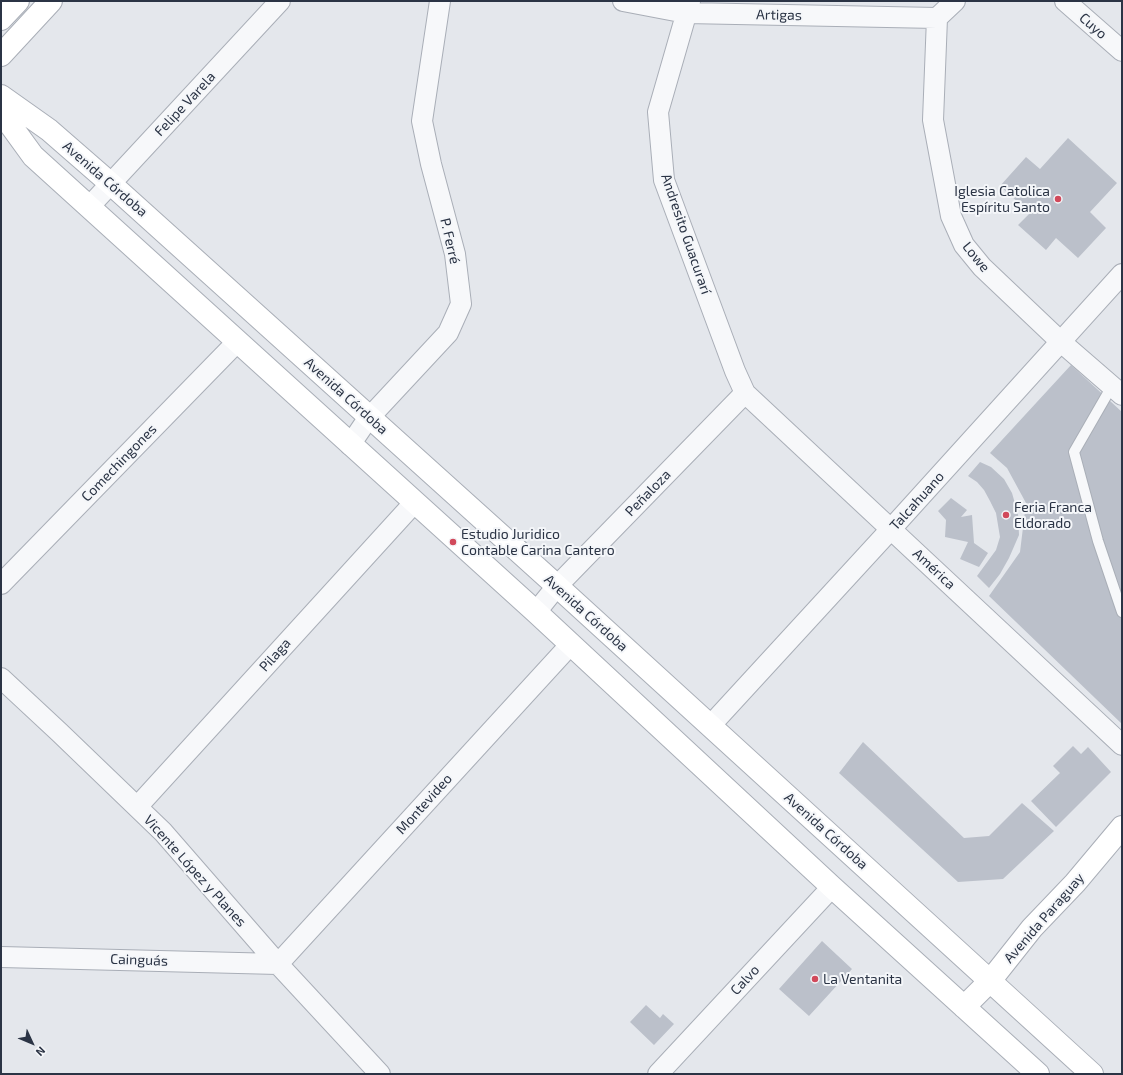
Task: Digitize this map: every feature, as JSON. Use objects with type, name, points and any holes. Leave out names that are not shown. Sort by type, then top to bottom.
[{"type":"main road","points":[[1,19],[18,1]]},
{"type":"main road","points":[[1,55],[51,1]]},
{"type":"main road","name":"Avenida Córdoba","points":[[1,96],[49,130],[111,184],[557,586],[1092,1074]]},
{"type":"main road","points":[[1,112],[33,156],[350,445],[536,612],[1038,1074]]},
{"type":"main road","name":"Avenida Paraguay","points":[[964,1007],[990,982],[1032,928],[1075,883],[1122,827]]},
{"type":"street","name":"Felipe Varela","points":[[89,206],[280,1]]},
{"type":"street","name":"P. Ferré","points":[[350,445],[370,417],[448,333],[461,304],[455,254],[431,164],[422,121],[440,1]]},
{"type":"street","name":"Artigas","points":[[623,1],[688,7],[937,18]]},
{"type":"street","points":[[937,18],[954,1]]},
{"type":"street","name":"Cuyo","points":[[1065,1],[1122,51]]},
{"type":"street","name":"Andresito Guacurarí","points":[[688,7],[658,112],[664,180],[735,371],[745,393]]},
{"type":"street","name":"Lowe","points":[[937,18],[933,120],[951,216],[964,245],[982,267],[1061,342],[1117,391]]},
{"type":"street","name":"Talcahuano","points":[[710,726],[1122,274]]},
{"type":"street","name":"Comechingones","points":[[1,584],[237,342]]},
{"type":"street","name":"América","points":[[745,393],[1122,745]]},
{"type":"street","name":"Peñaloza","points":[[536,612],[557,586],[745,393]]},
{"type":"street","name":"Pilaga","points":[[136,807],[414,503]]},
{"type":"street","name":"Montevideo","points":[[278,964],[571,644]]},
{"type":"street","name":"Vicente López y Planes","points":[[1,678],[163,832],[278,964],[380,1074]]},
{"type":"street","name":"Calvo","points":[[658,1074],[832,886]]},
{"type":"street","name":"Cainguás","points":[[1,957],[278,964]]},
{"type":"lane","points":[[1117,391],[1074,452],[1098,541],[1122,612]]},
{"type":"building","name":"Iglesia Catolica Espíritu Santo","points":[[1068,138],[1117,183],[1090,212],[1106,228],[1078,258],[1056,238],[1046,250],[1018,225],[1030,213],[1000,186],[1026,157],[1040,169]]},
{"type":"building","points":[[1071,365],[1122,412],[1122,724],[989,596],[1020,552],[1026,503],[1007,468],[990,453]]},
{"type":"building","points":[[980,462],[991,467],[1004,479],[1012,493],[1018,514],[1019,535],[1000,574],[989,588],[977,576],[996,550],[1000,537],[996,513],[990,501],[984,490],[977,482],[968,476]]},
{"type":"building","points":[[951,498],[967,510],[961,517],[972,515],[974,543],[988,553],[979,567],[960,559],[968,542],[945,537],[946,520],[938,511]]},
{"type":"building","points":[[863,742],[964,838],[989,836],[1022,803],[1054,831],[1003,879],[958,882],[839,773]]},
{"type":"building","points":[[1073,746],[1081,754],[1088,747],[1111,772],[1056,827],[1031,801],[1060,773],[1053,766]]},
{"type":"building","name":"La Ventanita","points":[[822,941],[852,969],[809,1016],[779,989]]},
{"type":"building","points":[[646,1005],[660,1018],[663,1014],[674,1024],[654,1045],[630,1022]]},
{"type":"place","name":"Iglesia Catolica Espíritu Santo","points":[[1058,199]]},
{"type":"place","name":"Feria Franca Eldorado","points":[[1006,515]]},
{"type":"place","name":"Estudio Juridico Contable Carina Cantero","points":[[453,542]]},
{"type":"place","name":"La Ventanita","points":[[815,979]]}]
